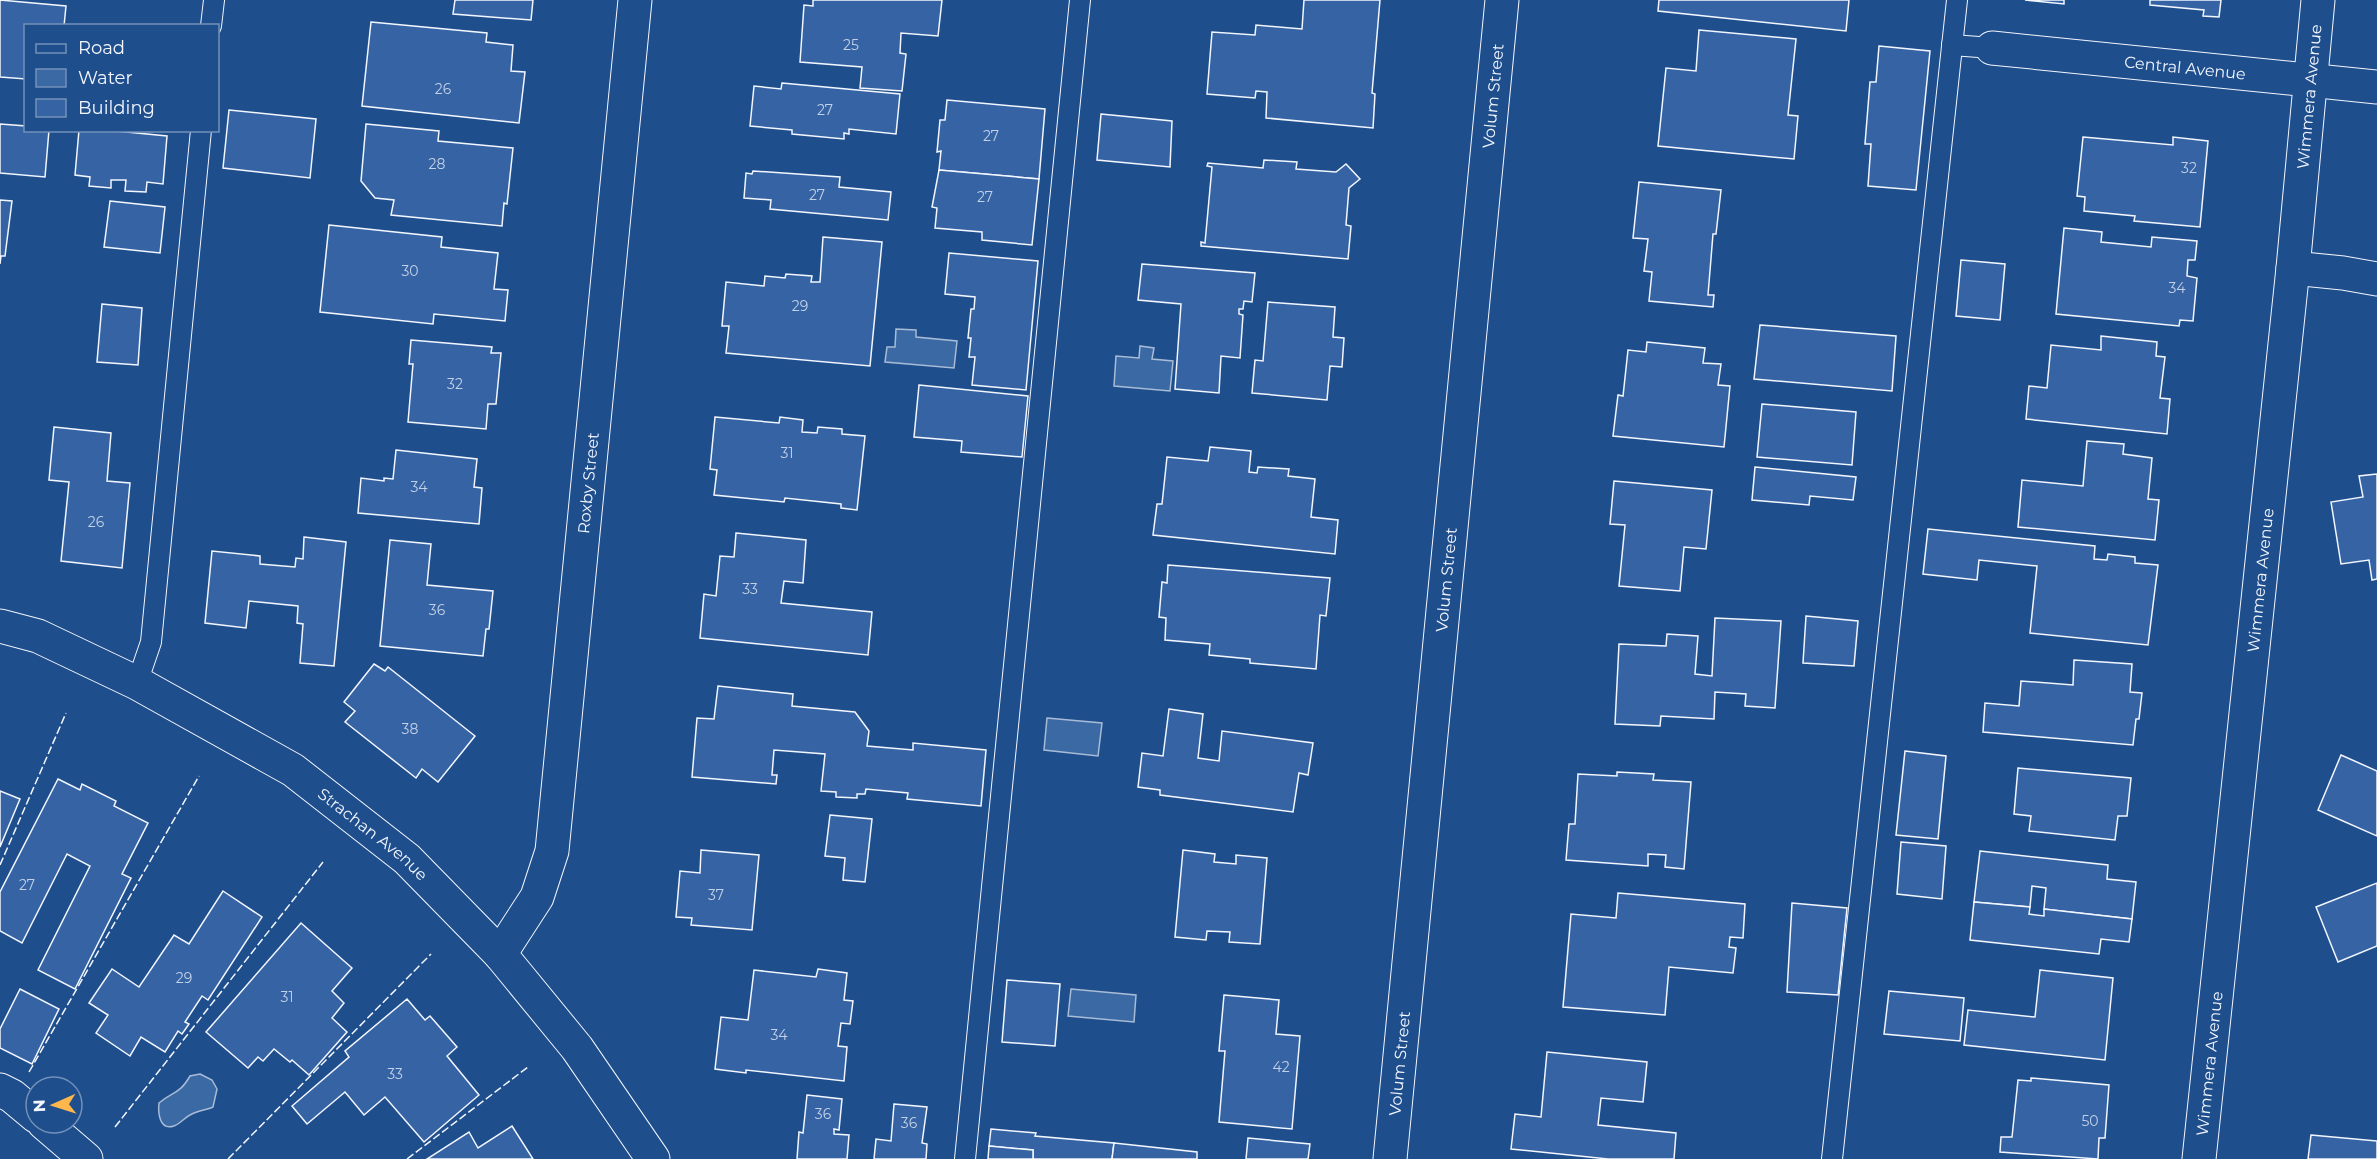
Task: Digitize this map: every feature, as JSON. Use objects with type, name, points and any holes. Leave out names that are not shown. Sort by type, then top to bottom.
[{"type":"street","name":"Roxby Street","points":[[500,954],[537,897],[552,851],[635,0]]},
{"type":"street","name":"Volum Street","points":[[1389,1159],[1502,0]]},
{"type":"street","name":"Wimmera Avenue","points":[[2199,1159],[2293,268],[2318,0]]},
{"type":"street","name":"Central Avenue","points":[[1992,48],[2377,87]]},
{"type":"street","points":[[2293,268],[2377,279]]},
{"type":"street","name":"Strachan Avenue","points":[[0,626],[38,636],[137,683],[293,770],[407,859],[500,954],[577,1048],[652,1159]]},
{"type":"street","points":[[0,1090],[12,1095],[24,1106]]},
{"type":"street","points":[[58,1135],[86,1159]]},
{"type":"lane","points":[[212,24],[214,0]]},
{"type":"lane","points":[[965,1159],[1080,0]]},
{"type":"lane","points":[[1832,1159],[1957,0]]},
{"type":"lane","points":[[1952,45],[1992,48]]},
{"type":"lane","points":[[137,683],[151,642],[201,132]]},
{"type":"water","points":[[896,329],[916,330],[916,337],[957,341],[954,368],[885,362],[887,347],[895,347]]},
{"type":"water","points":[[1140,346],[1154,348],[1152,359],[1173,361],[1170,391],[1114,386],[1116,356],[1139,358]]},
{"type":"water","points":[[1047,718],[1102,723],[1098,756],[1044,750]]},
{"type":"water","points":[[1071,989],[1136,995],[1134,1022],[1068,1016]]},
{"type":"water","points":[[200,1074],[212,1080],[217,1089],[213,1107],[188,1116],[174,1126],[165,1126],[160,1120],[159,1103],[179,1090],[190,1076]]},
{"type":"building","points":[[0,0],[66,6],[64,24],[24,24],[24,79],[0,77]]},
{"type":"building","points":[[455,0],[533,0],[531,20],[453,14]]},
{"type":"building","points":[[813,0],[942,0],[938,36],[901,33],[900,53],[906,54],[902,91],[860,88],[862,67],[800,62],[804,5],[813,6]]},
{"type":"building","points":[[1304,0],[1380,0],[1372,93],[1375,94],[1373,128],[1266,118],[1267,92],[1256,91],[1255,98],[1207,94],[1212,32],[1255,35],[1256,25],[1302,29]]},
{"type":"building","points":[[1659,0],[1849,0],[1846,31],[1658,11]]},
{"type":"building","points":[[2025,0],[2064,0],[2064,4]]},
{"type":"building","points":[[2150,0],[2221,0],[2219,17],[2203,16],[2204,10],[2150,5]]},
{"type":"building","points":[[371,22],[487,33],[486,42],[513,45],[511,71],[525,72],[519,123],[362,106]]},
{"type":"building","points":[[1699,30],[1796,39],[1788,115],[1798,116],[1794,159],[1658,146],[1666,68],[1696,71]]},
{"type":"building","points":[[1879,46],[1930,51],[1916,190],[1868,186],[1871,144],[1865,144],[1870,82],[1876,82]]},
{"type":"building","points":[[782,83],[900,94],[896,134],[849,129],[849,134],[844,133],[844,139],[792,134],[792,130],[750,126],[754,86],[781,89]]},
{"type":"building","points":[[947,100],[1045,109],[1039,179],[939,170],[941,151],[937,152],[940,120],[945,120]]},
{"type":"building","points":[[229,110],[316,119],[310,178],[223,168]]},
{"type":"building","points":[[1101,114],[1172,121],[1170,167],[1097,160]]},
{"type":"building","points":[[0,124],[24,126],[24,132],[49,132],[45,177],[0,173]]},
{"type":"building","points":[[366,124],[439,131],[438,141],[513,148],[507,204],[504,203],[502,226],[391,215],[394,200],[375,198],[361,181]]},
{"type":"building","points":[[79,132],[126,132],[167,136],[163,184],[147,182],[146,192],[125,191],[126,180],[111,180],[111,188],[89,186],[90,177],[75,175]]},
{"type":"building","points":[[2083,137],[2173,145],[2173,137],[2208,141],[2200,227],[2134,221],[2135,216],[2084,211],[2085,197],[2077,196]]},
{"type":"building","points":[[1264,160],[1297,162],[1296,169],[1336,172],[1346,164],[1360,179],[1349,188],[1346,225],[1351,226],[1348,259],[1201,246],[1201,242],[1205,243],[1212,167],[1207,166],[1208,163],[1263,168]]},
{"type":"building","points":[[939,170],[1039,179],[1032,245],[982,240],[982,232],[935,228],[937,208],[932,207]]},
{"type":"building","points":[[753,171],[840,177],[839,187],[891,192],[888,220],[770,209],[771,200],[744,198],[746,173],[752,174]]},
{"type":"building","points":[[1639,182],[1721,190],[1716,234],[1713,234],[1708,295],[1714,295],[1713,307],[1649,301],[1652,272],[1644,271],[1648,239],[1633,238]]},
{"type":"building","points":[[0,200],[12,201],[5,256],[1,256],[0,264]]},
{"type":"building","points":[[110,201],[165,207],[160,253],[104,247]]},
{"type":"building","points":[[329,225],[442,237],[441,247],[498,253],[494,289],[508,290],[505,321],[434,314],[433,324],[320,312]]},
{"type":"building","points":[[2064,228],[2102,232],[2101,242],[2151,247],[2152,237],[2197,241],[2195,260],[2188,260],[2187,276],[2197,278],[2193,321],[2180,320],[2179,326],[2056,314]]},
{"type":"building","points":[[823,237],[882,242],[870,366],[726,353],[729,326],[722,326],[726,282],[764,286],[765,276],[785,278],[786,274],[812,276],[811,282],[820,282]]},
{"type":"building","points":[[949,253],[1038,261],[1026,390],[972,385],[975,357],[969,357],[971,338],[968,338],[971,309],[974,309],[975,297],[945,294]]},
{"type":"building","points":[[1961,260],[2005,264],[2000,320],[1956,316]]},
{"type":"building","points":[[1142,264],[1255,273],[1252,302],[1244,301],[1243,309],[1239,309],[1239,314],[1243,315],[1240,358],[1221,356],[1219,393],[1175,389],[1181,304],[1138,300]]},
{"type":"building","points":[[1268,302],[1335,307],[1333,337],[1344,338],[1342,367],[1330,366],[1327,400],[1252,393],[1255,360],[1263,361]]},
{"type":"building","points":[[102,304],[142,308],[138,365],[97,362]]},
{"type":"building","points":[[1760,325],[1896,336],[1892,391],[1754,379]]},
{"type":"building","points":[[2101,336],[2157,342],[2156,356],[2165,357],[2160,398],[2170,399],[2167,434],[2026,419],[2029,386],[2047,388],[2051,345],[2101,350]]},
{"type":"building","points":[[411,340],[492,347],[491,353],[501,353],[496,404],[488,404],[486,429],[408,422],[413,364],[409,364]]},
{"type":"building","points":[[1647,342],[1705,348],[1703,363],[1721,364],[1718,385],[1730,386],[1724,447],[1613,436],[1618,395],[1623,396],[1628,350],[1646,352]]},
{"type":"building","points":[[919,385],[1028,396],[1022,457],[961,452],[962,441],[914,437]]},
{"type":"building","points":[[1762,404],[1856,412],[1852,465],[1757,457]]},
{"type":"building","points":[[715,417],[779,423],[780,417],[803,420],[802,432],[817,433],[818,427],[842,429],[842,434],[865,436],[857,510],[841,508],[841,504],[785,498],[784,502],[714,495],[717,470],[710,469]]},
{"type":"building","points":[[54,427],[111,433],[107,481],[130,483],[122,568],[61,561],[69,482],[49,480]]},
{"type":"building","points":[[2087,441],[2124,444],[2123,454],[2152,458],[2148,499],[2159,500],[2155,540],[2018,527],[2022,480],[2083,486]]},
{"type":"building","points":[[1210,447],[1251,451],[1249,472],[1257,473],[1258,467],[1289,469],[1288,476],[1315,479],[1311,517],[1338,520],[1335,554],[1153,535],[1157,504],[1162,504],[1167,457],[1208,461]]},
{"type":"building","points":[[396,450],[477,459],[474,487],[482,488],[479,524],[358,513],[361,478],[384,481],[384,478],[393,479]]},
{"type":"building","points":[[1755,467],[1856,477],[1853,500],[1810,496],[1809,505],[1752,500]]},
{"type":"building","points":[[2377,474],[2377,579],[2372,580],[2369,560],[2341,564],[2331,502],[2363,497],[2359,476]]},
{"type":"building","points":[[1614,481],[1712,490],[1706,549],[1684,547],[1680,591],[1619,586],[1625,525],[1610,524]]},
{"type":"building","points":[[1928,529],[2095,546],[2094,559],[2107,560],[2108,554],[2135,557],[2135,563],[2158,565],[2148,645],[2030,633],[2037,566],[1979,560],[1977,580],[1923,574]]},
{"type":"building","points":[[736,533],[806,540],[803,583],[784,581],[781,603],[872,612],[868,655],[700,638],[704,594],[716,596],[720,556],[734,557]]},
{"type":"building","points":[[304,537],[346,542],[334,666],[300,663],[303,624],[297,623],[298,606],[249,601],[246,628],[205,623],[212,551],[260,556],[260,564],[295,567],[296,558],[303,559]]},
{"type":"building","points":[[390,540],[431,544],[427,585],[493,591],[489,629],[486,629],[483,656],[380,646]]},
{"type":"building","points":[[1168,565],[1330,578],[1326,616],[1320,615],[1316,669],[1250,663],[1250,659],[1209,655],[1210,644],[1165,640],[1166,618],[1159,617],[1162,582],[1167,583]]},
{"type":"building","points":[[1806,616],[1858,621],[1854,666],[1803,663]]},
{"type":"building","points":[[1715,618],[1781,621],[1775,708],[1745,706],[1746,694],[1715,692],[1714,719],[1661,716],[1660,726],[1615,724],[1619,644],[1666,646],[1667,634],[1698,636],[1695,674],[1712,676]]},
{"type":"building","points":[[2074,660],[2132,664],[2130,692],[2142,693],[2133,745],[1983,732],[1985,703],[2019,706],[2021,681],[2073,685]]},
{"type":"building","points":[[374,664],[385,671],[388,667],[475,736],[438,782],[422,769],[416,778],[345,722],[355,711],[344,702]]},
{"type":"building","points":[[718,686],[793,694],[792,706],[855,712],[869,731],[867,746],[913,750],[913,743],[986,750],[981,806],[907,799],[908,793],[866,789],[865,794],[857,794],[857,798],[836,797],[836,792],[821,791],[825,754],[774,750],[772,775],[777,775],[776,784],[692,777],[697,718],[714,719]]},
{"type":"building","points":[[1169,709],[1203,714],[1198,758],[1219,761],[1222,731],[1313,743],[1308,775],[1299,773],[1293,812],[1160,795],[1160,790],[1138,787],[1142,753],[1163,756]]},
{"type":"building","points":[[1905,751],[1946,756],[1938,839],[1896,835]]},
{"type":"building","points":[[2341,755],[2377,771],[2377,836],[2318,810]]},
{"type":"building","points":[[2018,768],[2131,778],[2127,816],[2118,816],[2115,840],[2029,831],[2031,816],[2014,814]]},
{"type":"building","points":[[1617,772],[1654,774],[1653,780],[1691,782],[1684,869],[1665,867],[1666,855],[1648,854],[1648,866],[1566,860],[1569,824],[1575,824],[1578,774],[1617,776]]},
{"type":"building","points":[[58,779],[80,790],[82,784],[116,801],[114,806],[148,823],[122,874],[131,878],[75,989],[38,970],[90,866],[67,854],[22,943],[0,931],[0,892]]},
{"type":"building","points":[[0,791],[20,799],[0,847]]},
{"type":"building","points":[[830,815],[872,819],[865,882],[843,880],[845,858],[825,856]]},
{"type":"building","points":[[1901,842],[1946,846],[1942,899],[1897,894]]},
{"type":"building","points":[[701,850],[759,855],[752,930],[691,925],[692,918],[676,917],[680,871],[700,873]]},
{"type":"building","points":[[1183,850],[1215,854],[1214,862],[1236,864],[1236,855],[1267,858],[1260,944],[1229,942],[1230,932],[1207,931],[1206,940],[1175,937]]},
{"type":"building","points":[[1980,851],[2108,865],[2107,879],[2136,882],[2132,919],[2044,909],[2046,888],[2032,886],[2030,907],[1974,902]]},
{"type":"building","points":[[2377,883],[2377,946],[2338,962],[2316,907]]},
{"type":"building","points":[[223,891],[262,917],[208,1000],[202,996],[185,1022],[189,1024],[182,1034],[178,1031],[165,1052],[141,1037],[130,1056],[96,1033],[108,1015],[89,1003],[112,969],[139,987],[174,935],[189,944]]},
{"type":"building","points":[[1618,893],[1745,904],[1743,938],[1730,937],[1729,947],[1736,948],[1733,973],[1669,967],[1665,1015],[1563,1007],[1571,914],[1616,918]]},
{"type":"building","points":[[1974,902],[2030,907],[2029,914],[2044,916],[2044,909],[2132,919],[2129,942],[2101,939],[2099,954],[1970,940]]},
{"type":"building","points":[[1792,903],[1847,908],[1838,995],[1787,992]]},
{"type":"building","points":[[301,923],[352,968],[332,991],[344,1003],[332,1018],[347,1032],[309,1075],[292,1060],[290,1062],[274,1049],[263,1061],[258,1057],[248,1068],[206,1032]]},
{"type":"building","points":[[818,969],[847,973],[844,1000],[853,1001],[850,1024],[841,1023],[838,1046],[847,1047],[844,1081],[746,1070],[746,1073],[715,1069],[721,1017],[748,1020],[754,970],[816,977]]},
{"type":"building","points":[[2040,970],[2113,978],[2105,1060],[1964,1045],[1968,1010],[2035,1017]]},
{"type":"building","points":[[1007,980],[1060,984],[1055,1046],[1002,1042]]},
{"type":"building","points":[[20,989],[59,1009],[32,1064],[0,1048],[0,1029]]},
{"type":"building","points":[[1889,991],[1964,998],[1960,1041],[1884,1034]]},
{"type":"building","points":[[1224,995],[1279,1000],[1276,1034],[1300,1036],[1292,1129],[1219,1122],[1225,1051],[1219,1051]]},
{"type":"building","points":[[407,999],[425,1020],[430,1016],[457,1047],[447,1056],[479,1095],[424,1142],[385,1097],[364,1115],[345,1092],[307,1124],[292,1106],[349,1057],[345,1051]]},
{"type":"building","points":[[1547,1052],[1647,1062],[1643,1102],[1601,1098],[1598,1125],[1676,1133],[1674,1159],[1608,1159],[1511,1149],[1515,1114],[1541,1117]]},
{"type":"building","points":[[2031,1078],[2109,1085],[2105,1138],[2099,1138],[2098,1159],[2000,1152],[2001,1137],[2012,1137],[2018,1080],[2031,1081]]},
{"type":"building","points":[[807,1095],[842,1099],[839,1130],[834,1129],[834,1134],[849,1135],[847,1159],[797,1159],[799,1132],[803,1133]]},
{"type":"building","points":[[894,1104],[927,1107],[922,1143],[927,1144],[926,1159],[874,1159],[876,1139],[891,1141]]},
{"type":"building","points":[[512,1126],[533,1159],[427,1159],[469,1132],[478,1148]]},
{"type":"building","points":[[991,1129],[1036,1133],[1035,1136],[1114,1143],[1112,1159],[1033,1159],[1033,1150],[989,1146]]},
{"type":"building","points":[[2311,1135],[2377,1141],[2377,1159],[2308,1159]]},
{"type":"building","points":[[1248,1138],[1310,1144],[1308,1159],[1246,1159]]},
{"type":"building","points":[[1114,1143],[1197,1152],[1197,1159],[1112,1159]]},
{"type":"building","points":[[989,1146],[1033,1150],[1033,1159],[988,1159]]},
{"type":"fence","points":[[0,865],[66,713]]},
{"type":"fence","points":[[29,1072],[199,776]]},
{"type":"fence","points":[[115,1127],[323,862]]},
{"type":"fence","points":[[228,1159],[431,954]]},
{"type":"fence","points":[[407,1159],[528,1067]]}]
